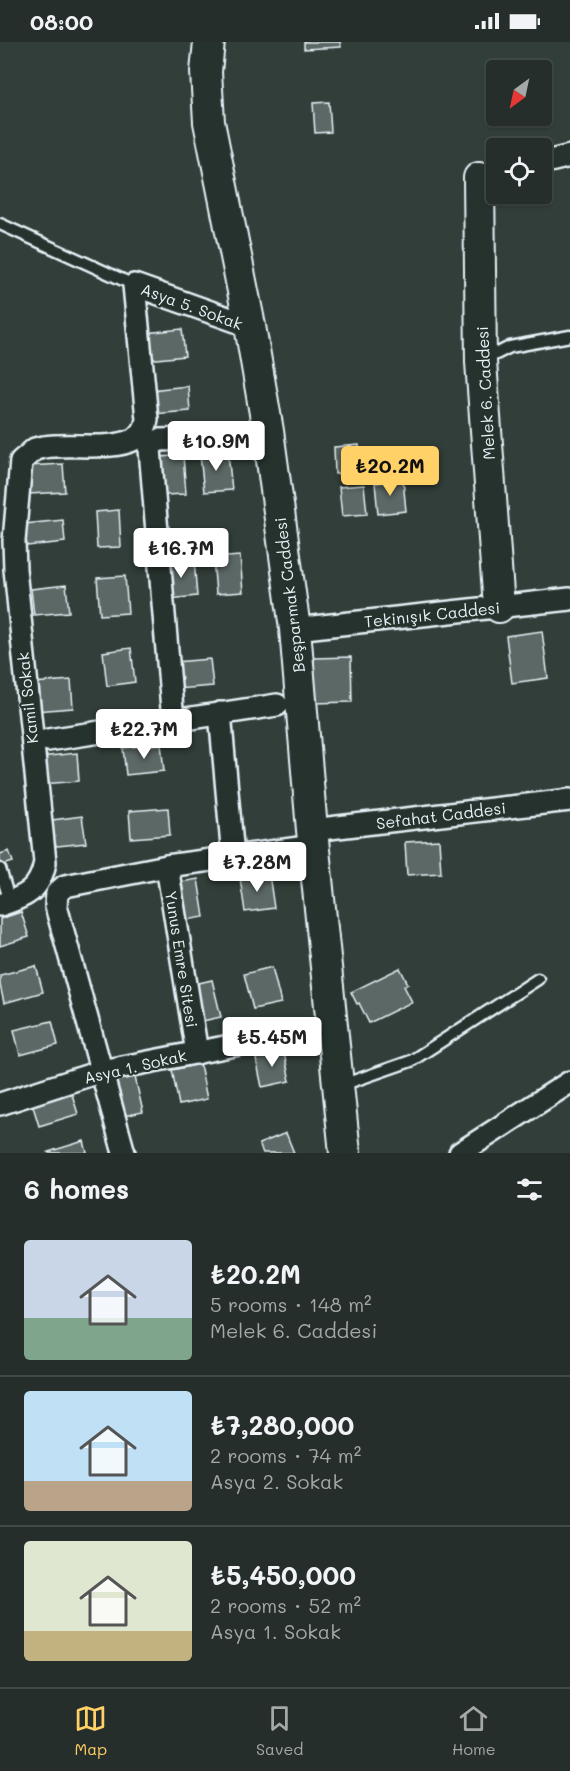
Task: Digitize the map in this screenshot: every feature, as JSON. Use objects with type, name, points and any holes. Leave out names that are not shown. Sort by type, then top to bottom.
[{"type":"street","name":"Beşparmak Caddesi","points":[[209,42],[206,72],[209,122],[250,326],[268,431],[295,629],[313,838],[345,1153]]},
{"type":"street","points":[[552,160],[570,156]]},
{"type":"street","name":"Melek 6. Caddesi","points":[[487,204],[481,362],[499,607]]},
{"type":"street","name":"Asya 5. Sokak","points":[[134,285],[250,326]]},
{"type":"street","name":"Kamil Sokak","points":[[5,903],[30,893],[43,875],[45,862],[15,569],[14,541],[21,461],[35,449],[44,447],[121,443],[137,438],[146,426],[134,285]]},
{"type":"street","points":[[173,721],[150,449],[160,440],[246,437]]},
{"type":"street","name":"Tekinışık Caddesi","points":[[295,629],[570,599]]},
{"type":"street","points":[[48,740],[277,705]]},
{"type":"street","points":[[220,713],[233,857]]},
{"type":"street","name":"Sefahat Caddesi","points":[[102,1071],[56,906],[57,893],[65,886],[167,866],[233,857],[313,838],[570,800]]},
{"type":"street","name":"Yunus Emre Sitesi","points":[[167,866],[197,1053]]},
{"type":"street","name":"Asya 1. Sokak","points":[[0,1104],[102,1071],[307,1031]]},
{"type":"street","points":[[102,1071],[124,1153]]},
{"type":"street","points":[[460,1153],[570,1082]]},
{"type":"lane","points":[[0,224],[134,285]]},
{"type":"lane","points":[[481,362],[510,347],[570,336]]},
{"type":"lane","points":[[0,869],[5,903]]},
{"type":"lane","points":[[339,1086],[411,1061],[538,979]]},
{"type":"building","points":[[304,42],[340,42],[341,47],[304,49]]},
{"type":"building","points":[[329,102],[331,132],[315,133],[313,103]]},
{"type":"building","points":[[182,329],[185,356],[148,360],[145,333]]},
{"type":"building","points":[[188,386],[190,411],[152,414],[150,390]]},
{"type":"building","points":[[359,445],[360,473],[335,474],[334,447]]},
{"type":"building","points":[[228,453],[232,490],[204,492],[200,455]]},
{"type":"building","points":[[183,455],[186,494],[164,495],[161,457]]},
{"type":"building","points":[[63,464],[65,492],[29,494],[27,466]]},
{"type":"building","points":[[403,480],[406,511],[378,514],[375,483]]},
{"type":"building","points":[[364,485],[367,514],[342,516],[339,487]]},
{"type":"building","points":[[119,510],[121,547],[97,548],[95,512]]},
{"type":"building","points":[[63,520],[65,542],[27,546],[24,524]]},
{"type":"building","points":[[240,556],[243,592],[216,594],[213,558]]},
{"type":"building","points":[[194,559],[197,596],[169,599],[166,561]]},
{"type":"building","points":[[125,576],[128,613],[100,615],[97,578]]},
{"type":"building","points":[[66,585],[69,612],[34,615],[31,589]]},
{"type":"building","points":[[542,631],[548,678],[512,683],[506,636]]},
{"type":"building","points":[[131,648],[135,682],[107,686],[103,652]]},
{"type":"building","points":[[351,657],[352,702],[314,703],[314,658]]},
{"type":"building","points":[[210,659],[213,686],[177,689],[175,662]]},
{"type":"building","points":[[71,680],[73,708],[35,711],[33,683]]},
{"type":"building","points":[[161,744],[164,771],[126,775],[123,748]]},
{"type":"building","points":[[77,753],[79,781],[43,784],[40,757]]},
{"type":"building","points":[[168,808],[170,835],[131,838],[129,811]]},
{"type":"building","points":[[82,816],[86,843],[48,847],[45,821]]},
{"type":"building","points":[[439,840],[441,873],[407,875],[405,842]]},
{"type":"building","points":[[9,851],[13,862],[3,865],[0,876],[0,854]]},
{"type":"building","points":[[269,874],[274,908],[245,912],[240,878]]},
{"type":"building","points":[[198,879],[204,917],[181,921],[175,883]]},
{"type":"building","points":[[21,912],[29,937],[0,946],[0,919]]},
{"type":"building","points":[[36,966],[43,992],[4,1003],[0,975]]},
{"type":"building","points":[[272,967],[281,1003],[253,1009],[244,974]]},
{"type":"building","points":[[400,968],[408,984],[404,986],[412,1002],[369,1023],[351,992]]},
{"type":"building","points":[[212,980],[221,1017],[198,1022],[190,985]]},
{"type":"building","points":[[52,1021],[58,1045],[20,1055],[14,1030]]},
{"type":"building","points":[[283,1048],[290,1081],[262,1087],[255,1054]]},
{"type":"building","points":[[200,1064],[207,1099],[179,1105],[172,1070]]},
{"type":"building","points":[[135,1077],[143,1112],[118,1117],[110,1082]]},
{"type":"building","points":[[71,1091],[78,1114],[39,1126],[32,1103]]},
{"type":"building","points":[[286,1133],[294,1153],[263,1153],[259,1144]]},
{"type":"building","points":[[84,1141],[87,1153],[48,1152]]}]
